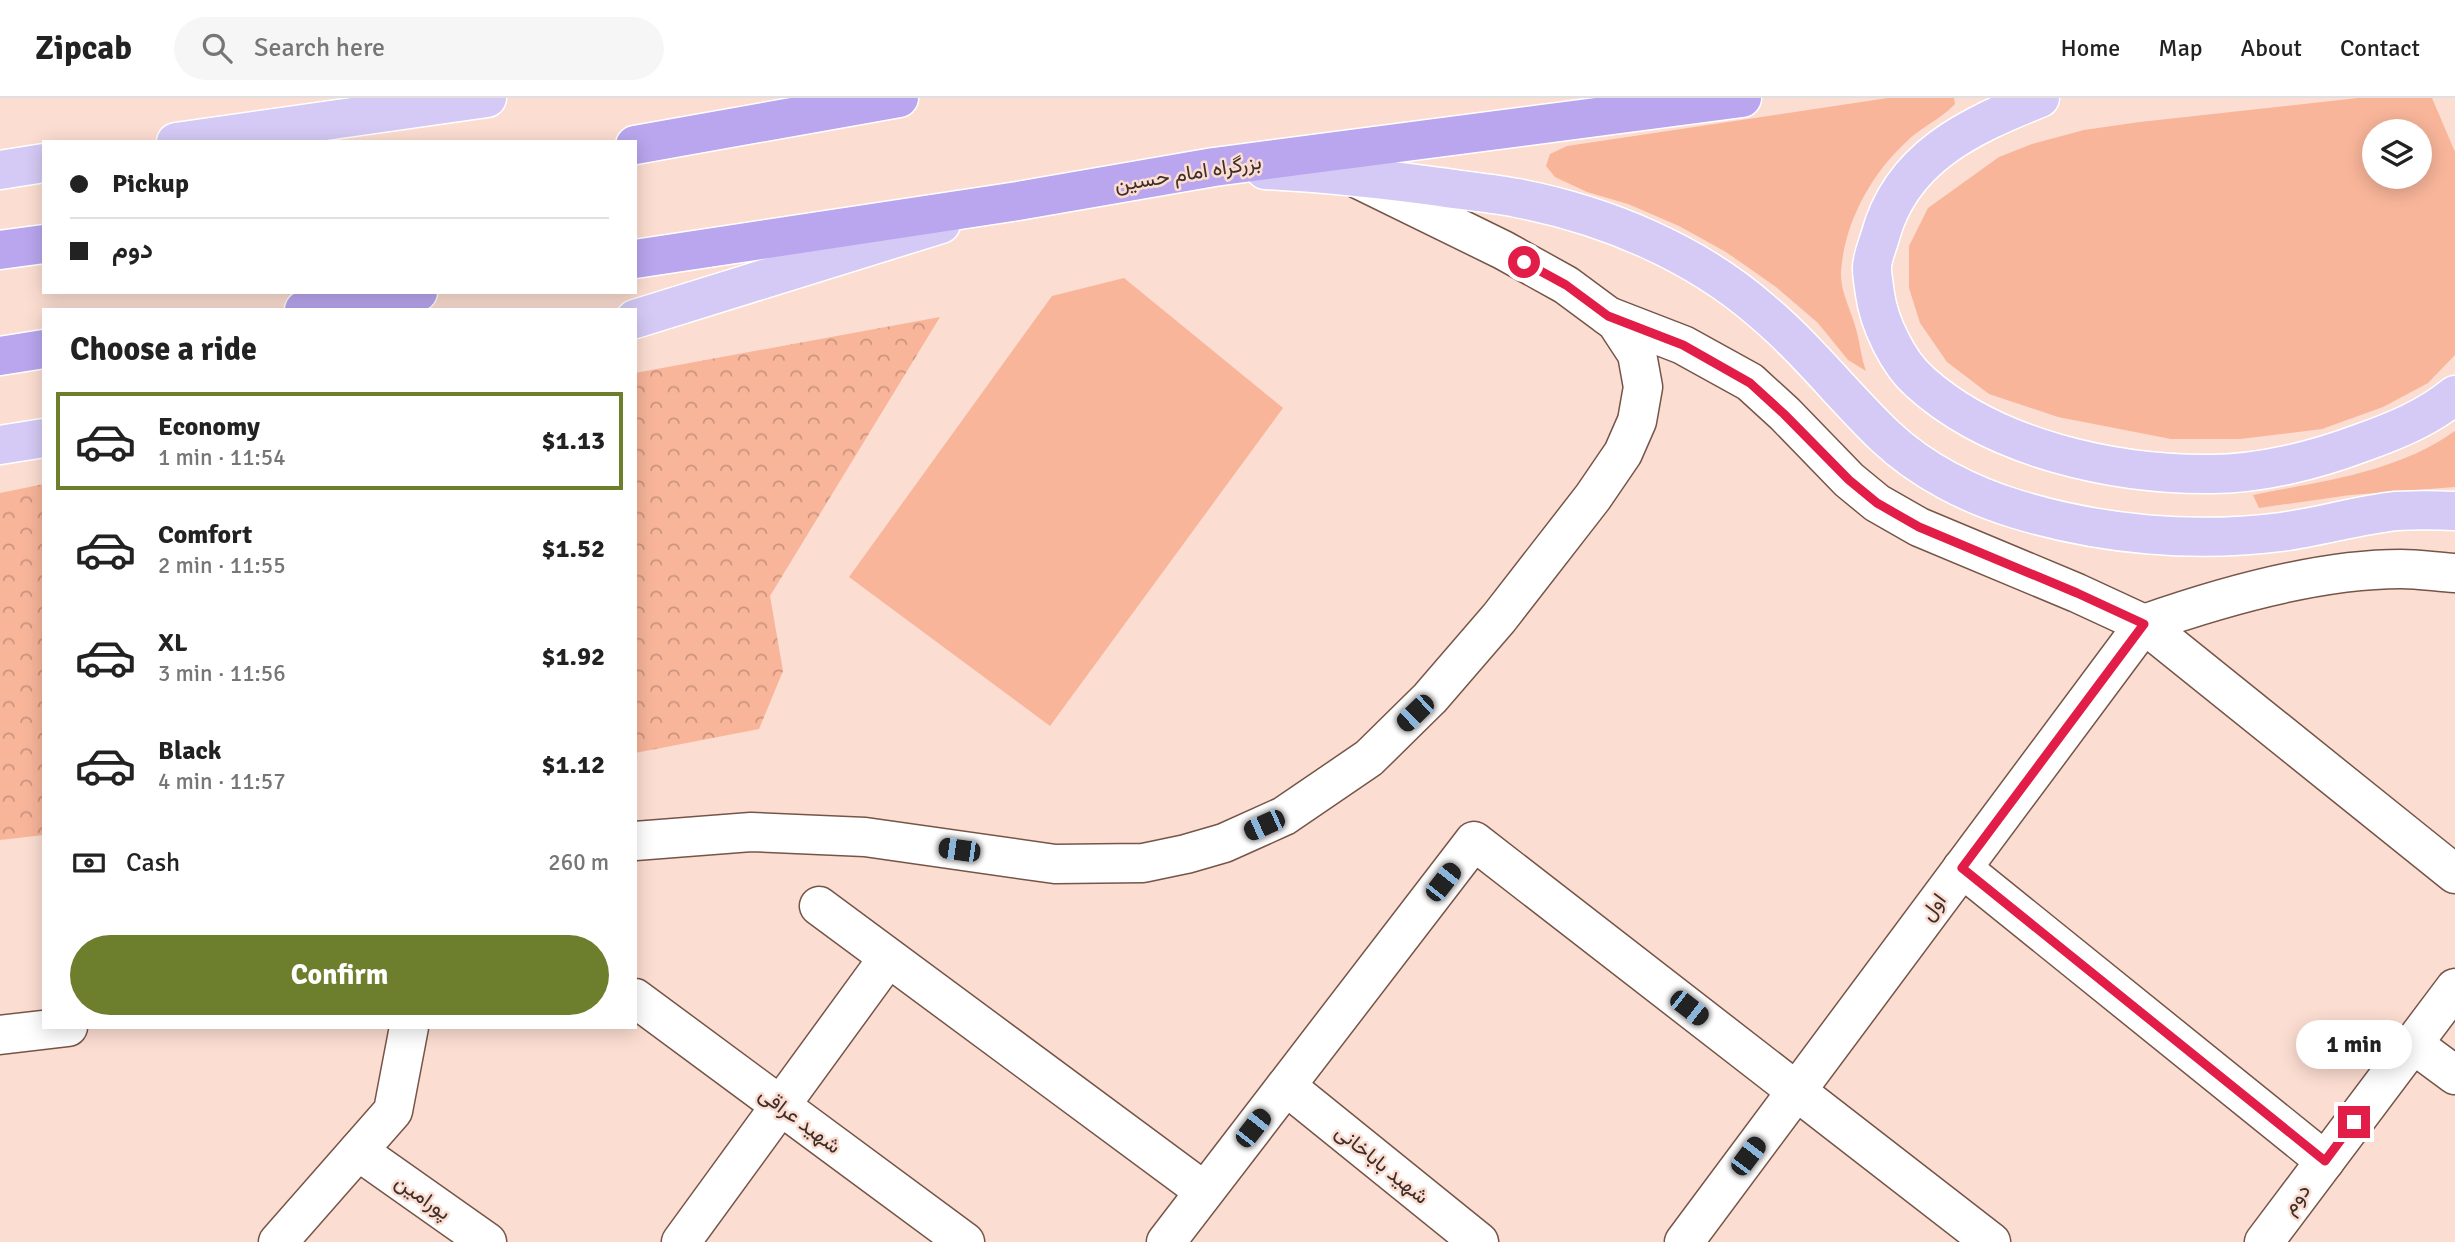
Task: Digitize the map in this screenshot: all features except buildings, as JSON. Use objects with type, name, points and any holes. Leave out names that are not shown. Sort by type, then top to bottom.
[{"type":"highway","points":[[637,145],[899,98]]},
{"type":"highway","name":"بزرگراه امام حسین","points":[[637,259],[1018,201],[1214,167],[1742,98]]},
{"type":"highway","points":[[0,250],[42,244]]},
{"type":"highway","points":[[317,308],[405,294]]},
{"type":"highway","points":[[0,356],[42,349]]},
{"type":"main road","points":[[190,140],[487,98]]},
{"type":"main road","points":[[2040,98],[1991,119],[1932,155],[1911,175],[1894,198],[1883,226],[1872,265],[1877,309],[1892,345],[1918,381],[1951,407],[2017,440],[2084,461],[2152,472],[2214,474],[2292,464],[2340,451],[2395,431],[2440,407],[2455,395]]},
{"type":"main road","points":[[0,170],[42,163]]},
{"type":"main road","points":[[1214,167],[1350,175],[1518,198],[1598,219],[1664,247],[1719,279],[1761,310],[1802,348],[1887,439],[1928,470],[1973,493],[2015,509],[2080,525],[2148,535],[2215,536],[2280,532],[2397,511],[2455,511]]},
{"type":"main road","points":[[637,318],[1018,201]]},
{"type":"main road","points":[[0,445],[42,438]]},
{"type":"street","points":[[637,841],[751,832],[865,836],[1055,864],[1143,863],[1224,843],[1284,816],[1369,758],[1430,698],[1499,618],[1593,496],[1623,453],[1637,421],[1643,387],[1637,354],[1616,322],[1566,285],[1503,250],[1350,175]]},
{"type":"street","points":[[1608,316],[1683,345],[1750,383],[1849,480],[1888,509],[1919,527],[2144,624],[2455,874]]},
{"type":"street","points":[[2144,624],[2206,603],[2327,575],[2400,569],[2455,573]]},
{"type":"street","name":"اول","points":[[1684,1242],[2144,624]]},
{"type":"street","points":[[1166,1242],[1474,841],[1991,1242]]},
{"type":"street","points":[[1962,868],[2325,1161]]},
{"type":"street","points":[[819,906],[1204,1192]]},
{"type":"street","points":[[681,1242],[888,958]]},
{"type":"street","name":"دوم","points":[[2264,1242],[2455,988]]},
{"type":"street","name":"شهید عراقی","points":[[637,999],[965,1242]]},
{"type":"street","points":[[0,1035],[51,1029]]},
{"type":"street","points":[[278,1242],[393,1111],[410,1029]]},
{"type":"street","points":[[2413,1044],[2455,1075]]},
{"type":"street","name":"شهید باباخانی","points":[[1286,1086],[1479,1242]]},
{"type":"street","name":"پورامین","points":[[358,1152],[487,1242]]},
{"type":"green space","points":[[1888,98],[1954,98],[1955,104],[1910,138],[1880,171],[1861,202],[1847,236],[1841,279],[1866,371],[1848,360],[1818,323],[1776,287],[1726,252],[1679,226],[1628,204],[1587,192],[1555,177],[1546,166],[1550,154],[1567,146]]},
{"type":"green space","points":[[2358,98],[2432,98],[2455,152],[2455,355],[2428,383],[2383,407],[2322,429],[2240,439],[2171,439],[2058,417],[1989,394],[1947,362],[1920,323],[1909,288],[1909,246],[1928,208],[1999,157],[2032,144],[2084,130]]},
{"type":"green space","points":[[1124,278],[1283,408],[1050,726],[849,577],[1052,296]]},
{"type":"green space","points":[[940,317],[770,596],[783,671],[759,729],[637,753],[637,373]]},
{"type":"green space","points":[[2455,431],[2455,487],[2350,495],[2259,508],[2253,495],[2358,474],[2408,457]]},
{"type":"green space","points":[[42,484],[42,835],[0,840],[0,493]]},
{"type":"route","points":[[1524,262],[1566,285],[1608,316],[1683,345],[1750,383],[1784,414],[1818,451],[1877,503],[1919,527],[2144,624],[1962,868],[2325,1161],[2354,1122]]}]
